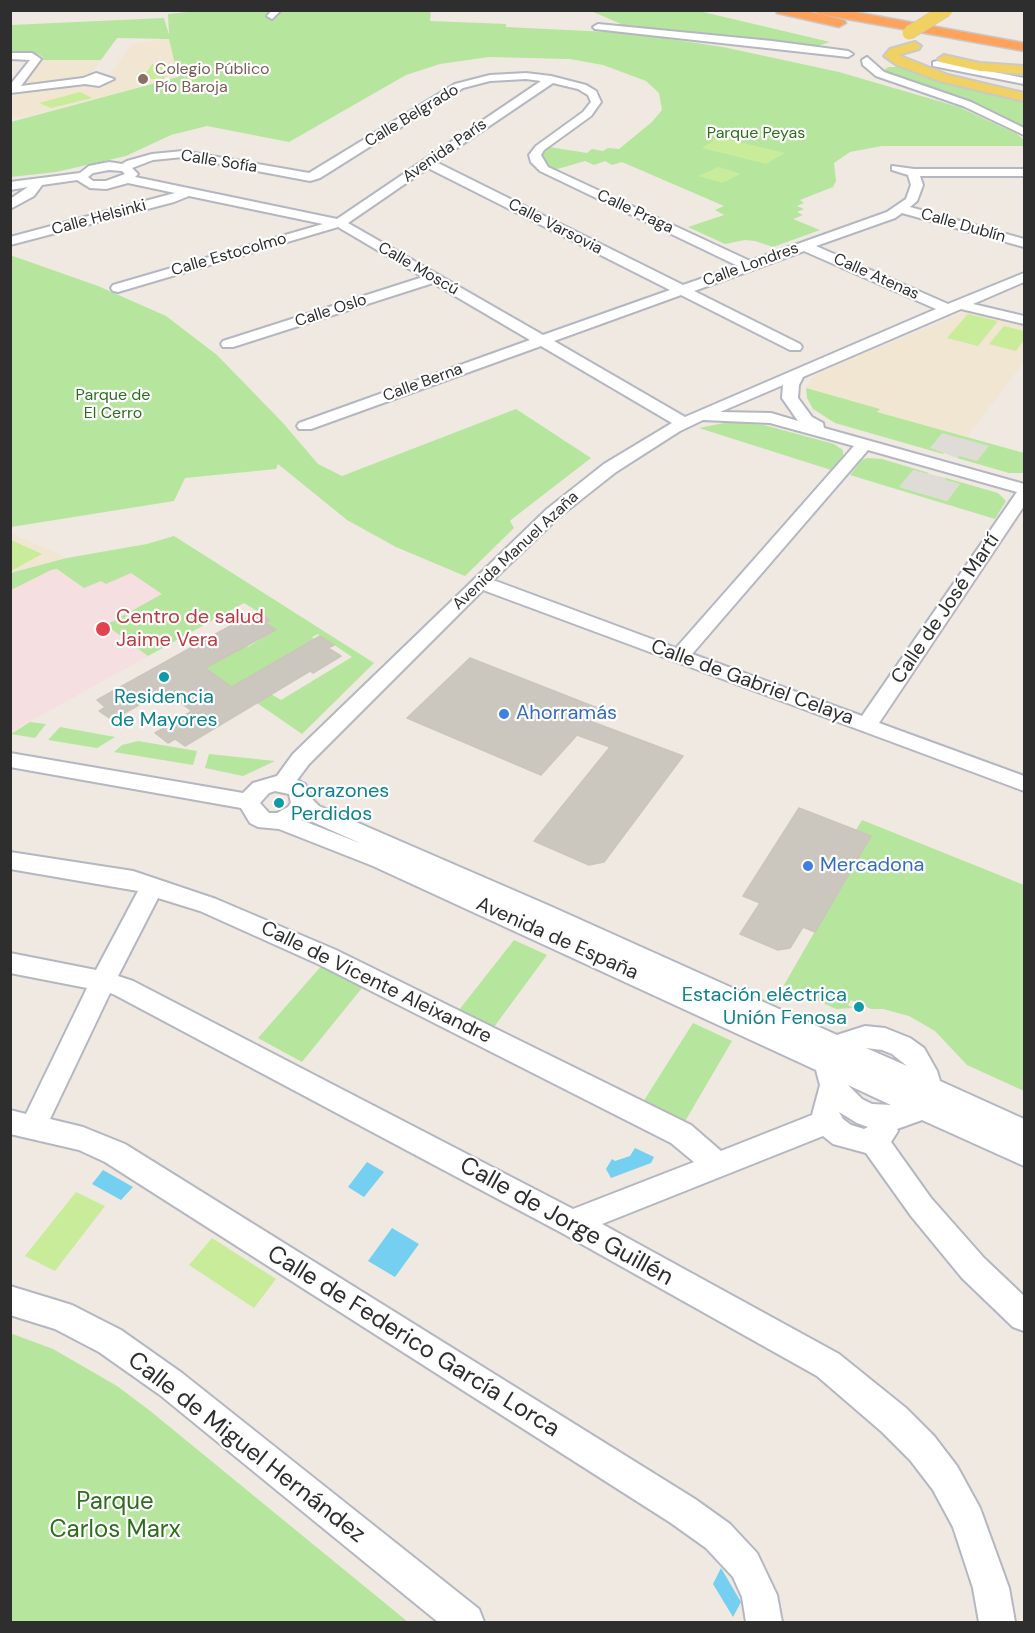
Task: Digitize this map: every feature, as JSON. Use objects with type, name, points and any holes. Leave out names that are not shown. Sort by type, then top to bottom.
[{"type":"highway","points":[[782,10],[913,42]]},
{"type":"highway","points":[[819,10],[1024,47]]},
{"type":"highway","points":[[857,10],[1024,40]]},
{"type":"highway","points":[[901,10],[955,15]]},
{"type":"highway","points":[[936,10],[955,15]]},
{"type":"main road","points":[[955,15],[891,54],[893,59],[962,83],[1024,95]]},
{"type":"main road","points":[[913,42],[946,60],[980,67],[1024,70]]},
{"type":"main road","points":[[913,42],[898,55],[966,80],[1024,95]]},
{"type":"street","points":[[598,27],[772,44],[813,47],[840,45],[841,50],[848,54]]},
{"type":"street","points":[[772,44],[848,54],[867,60],[898,62]]},
{"type":"street","points":[[10,56],[32,56],[36,59],[11,90]]},
{"type":"street","points":[[867,60],[868,65],[880,74],[966,104],[1024,132]]},
{"type":"street","points":[[880,74],[876,70],[878,67],[898,62]]},
{"type":"street","points":[[11,90],[85,81],[99,83],[109,79],[98,76],[106,64]]},
{"type":"street","points":[[937,64],[1024,81]]},
{"type":"street","name":"Calle Belgrado","points":[[315,176],[459,86],[490,78],[526,76],[551,79],[582,87],[592,93],[596,102],[587,114],[540,148]]},
{"type":"street","name":"Avenida París","points":[[339,223],[551,79]]},
{"type":"street","name":"Calle Praga","points":[[540,148],[535,155],[537,162],[544,169],[750,266]]},
{"type":"street","name":"Calle Sofía","points":[[126,173],[130,163],[152,157],[183,154],[306,177],[315,176]]},
{"type":"street","name":"Calle Varsovia","points":[[428,163],[795,347]]},
{"type":"street","points":[[10,186],[81,176],[89,170],[102,167],[126,173]]},
{"type":"street","points":[[896,168],[913,173],[1024,172]]},
{"type":"street","points":[[81,176],[86,182],[113,184],[126,173]]},
{"type":"street","name":"Calle Moscú","points":[[126,173],[187,192],[339,223],[684,423]]},
{"type":"street","points":[[902,209],[915,194],[917,185],[913,173]]},
{"type":"street","points":[[10,205],[30,193],[37,183]]},
{"type":"street","name":"Calle Helsinki","points":[[10,241],[170,199],[187,192]]},
{"type":"street","name":"Calle Londres","points":[[542,340],[891,215],[902,209]]},
{"type":"street","name":"Calle Dublín","points":[[902,209],[1024,243]]},
{"type":"street","name":"Calle Estocolmo","points":[[118,288],[339,223]]},
{"type":"street","name":"Calle Atenas","points":[[805,246],[953,307],[1024,320]]},
{"type":"street","name":"Avenida Manuel Azaña","points":[[282,784],[302,759],[480,582],[561,506],[610,468],[684,423],[716,408],[1024,277]]},
{"type":"street","name":"Calle Oslo","points":[[228,344],[434,278]]},
{"type":"street","name":"Calle Berna","points":[[305,426],[542,340]]},
{"type":"street","points":[[796,373],[791,385],[790,398],[793,405],[806,420],[828,433]]},
{"type":"street","points":[[757,390],[760,402],[769,415]]},
{"type":"street","points":[[716,408],[769,415],[1024,489]]},
{"type":"street","points":[[684,423],[710,417],[769,415]]},
{"type":"street","points":[[680,656],[866,443]]},
{"type":"street","name":"Calle de José Martí","points":[[867,725],[1024,494]]},
{"type":"street","name":"Calle de Gabriel Celaya","points":[[480,582],[1024,783]]},
{"type":"street","points":[[10,760],[248,802],[258,817],[266,820],[281,821],[296,813],[302,803],[297,789],[273,783],[261,788],[248,802]]},
{"type":"street","name":"Avenida de España","points":[[302,803],[311,812],[550,916],[834,1065],[841,1097],[852,1107],[882,1118],[916,1104],[1024,1132]]},
{"type":"street","name":"Avenida de España","points":[[281,821],[392,865],[834,1065]]},
{"type":"street","name":"Calle de Vicente Aleixandre","points":[[10,860],[153,885],[208,905],[384,985],[681,1134],[718,1165]]},
{"type":"street","points":[[22,1124],[103,981],[153,885]]},
{"type":"street","name":"Calle de Jorge Guillén","points":[[10,963],[103,981],[124,988],[572,1223],[828,1365],[894,1420],[922,1448],[945,1478],[968,1520],[991,1588],[997,1623]]},
{"type":"street","points":[[865,1037],[885,1039],[902,1046],[915,1056],[924,1071],[916,1104],[873,1140],[855,1140],[843,1135],[828,1121],[825,1105],[834,1065],[849,1041],[865,1037]]},
{"type":"street","name":"Avenida de España","points":[[916,1104],[1024,1154]]},
{"type":"street","points":[[572,1223],[828,1121]]},
{"type":"street","name":"Calle de Federico García Lorca","points":[[22,1124],[84,1139],[115,1153],[683,1511],[718,1536],[745,1565],[759,1596],[764,1623]]},
{"type":"street","points":[[873,1140],[921,1207],[973,1268],[1024,1316]]},
{"type":"street","name":"Calle de Miguel Hernández","points":[[10,1300],[61,1316],[110,1341],[171,1384],[466,1623]]},
{"type":"shaded area","name":"Colegio Público Pío Baroja","points":[[169,38],[178,77],[21,118],[11,116],[10,94],[111,82],[115,78],[111,73],[132,44]]},
{"type":"shaded area","points":[[43,60],[101,60],[91,74],[77,79],[23,85]]},
{"type":"shaded area","points":[[971,311],[1024,324],[1024,362],[967,437],[876,412],[879,409],[806,388],[811,379],[821,372]]},
{"type":"shaded area","points":[[942,433],[989,446],[977,461],[959,456],[957,458],[930,448]]},
{"type":"shaded area","points":[[913,470],[960,484],[947,501],[899,487]]},
{"type":"shaded area","points":[[11,533],[67,558],[11,574]]},
{"type":"shaded area","name":"Centro de salud Jaime Vera","points":[[174,536],[244,603],[11,732],[11,574],[67,558],[147,544]]},
{"type":"green space","name":"Parque Peyas","points":[[208,10],[431,11],[430,21],[629,33],[723,47],[839,72],[959,107],[1017,134],[1024,140],[1024,146],[882,146],[850,152],[834,163],[836,181],[833,187],[800,200],[804,203],[797,206],[804,209],[797,212],[803,215],[793,219],[820,230],[773,247],[745,240],[725,244],[688,227],[724,215],[715,210],[724,206],[622,162],[612,165],[605,161],[594,165],[585,161],[554,170],[542,159],[542,154],[549,147],[587,153],[592,149],[603,151],[608,148],[619,149],[652,122],[662,110],[659,93],[646,81],[603,65],[570,59],[489,57],[440,64],[406,75],[289,142],[207,126],[171,135],[126,156],[56,172],[11,177],[11,122],[178,77],[169,39],[117,38],[101,60],[43,60],[43,57],[38,54],[11,54],[11,25],[164,18],[169,35],[168,14]]},
{"type":"green space","points":[[591,11],[699,11],[830,42],[806,46],[628,27]]},
{"type":"green space","points":[[152,64],[173,64],[164,79],[142,79]]},
{"type":"green space","points":[[888,67],[904,67],[981,90],[1024,99],[1024,127],[972,102],[888,73],[884,70]]},
{"type":"green space","points":[[80,92],[92,98],[51,108],[39,103]]},
{"type":"green space","points":[[719,137],[785,153],[766,164],[702,148]]},
{"type":"green space","points":[[719,167],[741,174],[722,183],[698,176]]},
{"type":"green space","name":"Parque de El Cerro","points":[[10,255],[98,286],[166,316],[217,355],[283,423],[318,464],[342,476],[516,409],[591,458],[512,519],[510,521],[514,528],[465,576],[396,547],[347,520],[278,464],[276,469],[185,478],[174,501],[11,527]]},
{"type":"green space","points":[[968,314],[998,321],[978,346],[947,338]]},
{"type":"green space","points":[[1004,326],[1024,331],[1024,340],[1016,351],[989,344]]},
{"type":"green space","points":[[806,388],[880,409],[877,412],[1024,453],[1024,473],[1009,473],[957,458],[959,456],[945,452],[943,454],[835,423],[813,409],[807,398]]},
{"type":"green space","points":[[729,422],[764,425],[834,444],[843,450],[843,456],[831,470],[699,428]]},
{"type":"green space","points":[[882,459],[929,473],[900,487],[947,501],[959,484],[944,480],[946,478],[998,493],[1006,501],[995,519],[850,475],[862,460]]},
{"type":"green space","points":[[174,536],[374,663],[302,734],[257,703],[271,694],[281,700],[352,657],[318,634],[312,637],[314,639],[216,697],[225,682],[217,676],[213,678],[189,677],[276,630],[265,623],[270,619],[244,603],[148,656],[106,625],[162,594],[131,573],[106,584],[101,581],[84,588],[57,569],[11,590],[11,574],[14,572],[67,558],[147,544]]},
{"type":"green space","points":[[11,540],[42,554],[11,571]]},
{"type":"green space","points":[[30,722],[46,724],[35,738],[11,734]]},
{"type":"green space","points":[[60,727],[115,737],[97,748],[48,740]]},
{"type":"green space","points":[[138,741],[197,751],[193,765],[114,752],[122,745]]},
{"type":"green space","points":[[209,754],[275,761],[243,776],[205,768]]},
{"type":"green space","points":[[862,820],[1024,885],[1024,1091],[967,1065],[935,1031],[909,1016],[883,1009],[871,1009],[851,1000],[848,1005],[853,1008],[836,1009],[784,985],[870,836],[856,830]]},
{"type":"green space","points":[[514,940],[547,955],[494,1027],[459,1010]]},
{"type":"green space","points":[[324,963],[366,983],[302,1062],[258,1038]]},
{"type":"green space","points":[[693,1023],[732,1041],[684,1123],[643,1102]]},
{"type":"green space","points":[[76,1192],[105,1206],[55,1271],[25,1256]]},
{"type":"green space","points":[[212,1238],[276,1279],[254,1308],[189,1265]]},
{"type":"green space","name":"Parque Carlos Marx","points":[[10,1333],[53,1349],[117,1386],[408,1622],[11,1622]]},
{"type":"water","points":[[635,1148],[654,1157],[651,1163],[611,1178],[606,1169],[612,1159],[615,1161],[630,1156]]},
{"type":"water","points":[[367,1162],[384,1172],[364,1197],[348,1187]]},
{"type":"water","points":[[103,1170],[133,1187],[121,1200],[92,1184]]},
{"type":"water","points":[[392,1228],[419,1244],[395,1277],[368,1261]]},
{"type":"water","points":[[721,1568],[741,1602],[733,1617],[713,1584]]},
{"type":"building","name":"Residencia de Mayores","points":[[257,611],[270,620],[265,623],[276,630],[205,668],[232,687],[320,636],[334,645],[328,648],[341,656],[313,673],[310,671],[185,746],[175,739],[168,743],[155,733],[192,711],[164,691],[112,720],[99,711],[105,707],[97,700]]},
{"type":"building","points":[[470,658],[600,709],[590,721],[683,756],[604,862],[589,865],[534,841],[610,747],[577,735],[541,775],[407,718]]},
{"type":"building","name":"Mercadona","points":[[799,808],[871,836],[815,932],[803,927],[790,948],[778,950],[740,934],[760,903],[743,896]]},
{"type":"place","name":"Colegio Público Pío Baroja","points":[[143,79]]},
{"type":"place","name":"Centro de salud Jaime Vera","points":[[103,629]]},
{"type":"place","name":"Residencia de Mayores","points":[[164,677]]},
{"type":"place","name":"Ahorramás","points":[[504,714]]},
{"type":"place","name":"Corazones Perdidos","points":[[279,803]]},
{"type":"place","name":"Mercadona","points":[[808,866]]},
{"type":"place","name":"Estación eléctrica Unión Fenosa","points":[[859,1007]]}]
